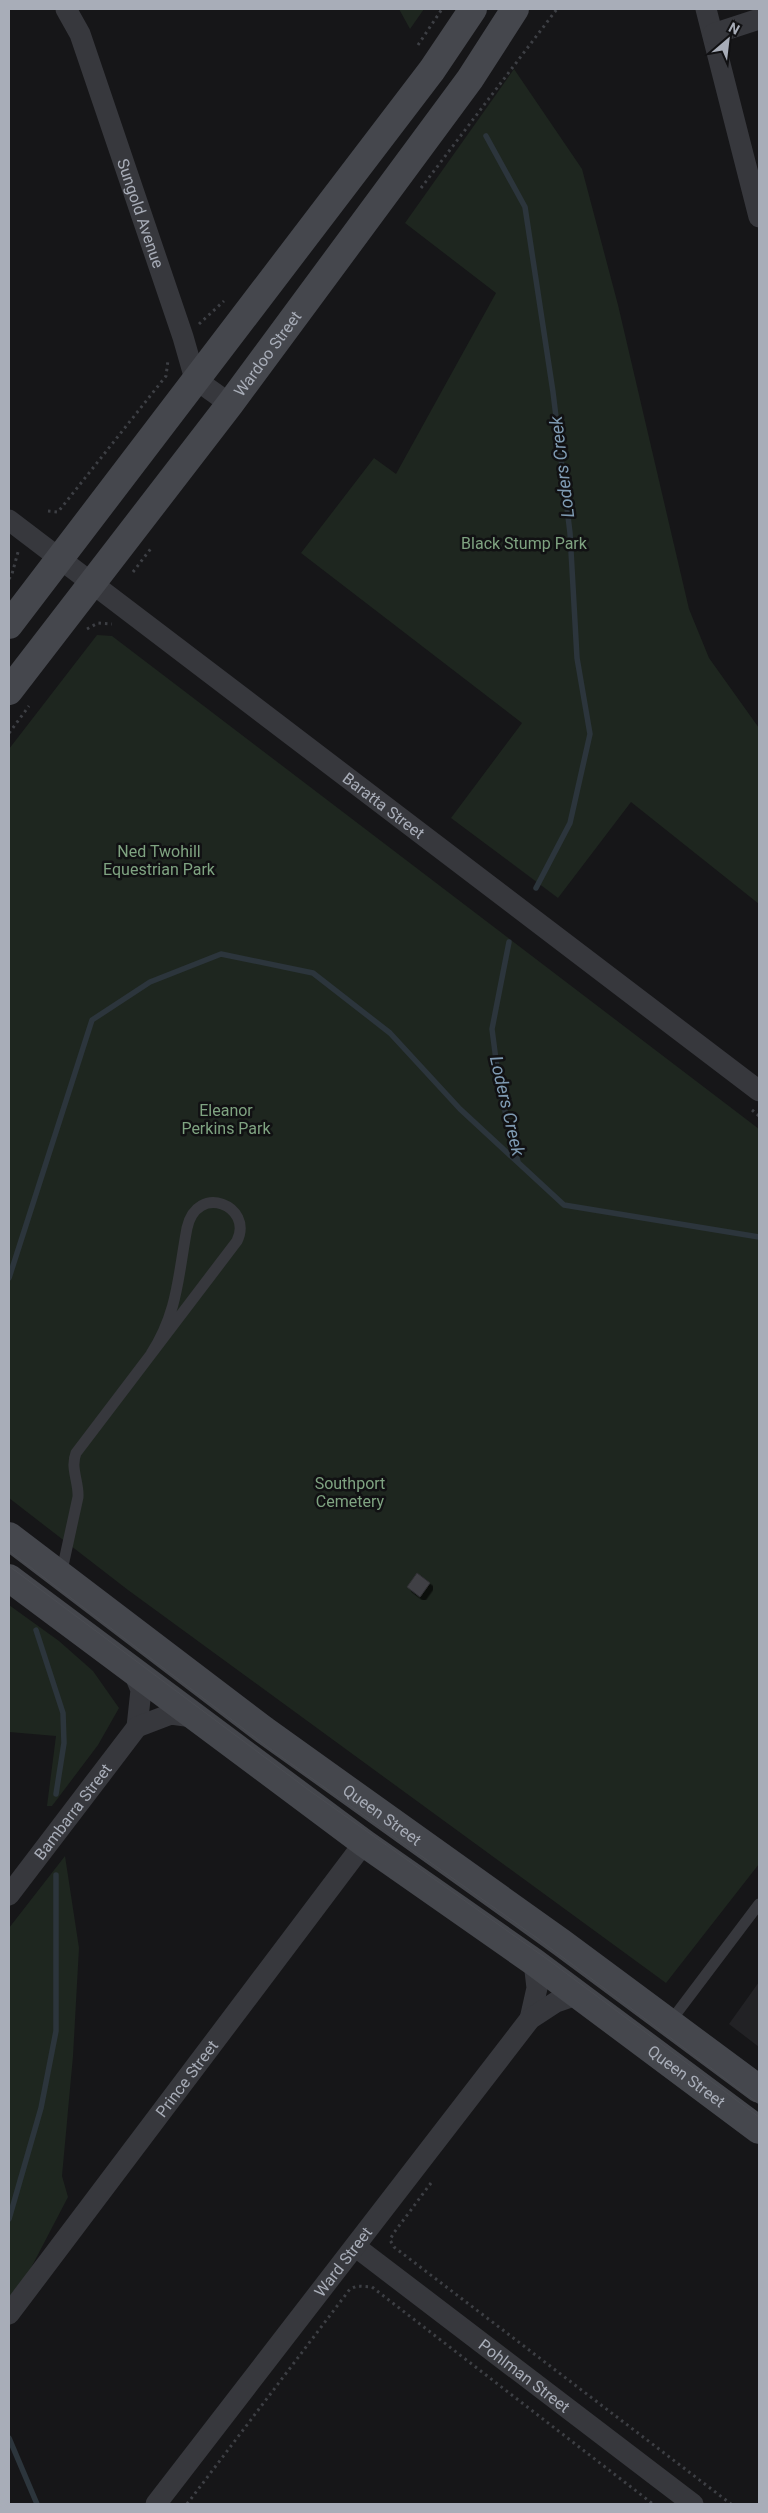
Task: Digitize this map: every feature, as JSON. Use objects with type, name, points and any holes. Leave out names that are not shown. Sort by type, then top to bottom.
[{"type":"street","name":"Sungold Avenue","points":[[66,9],[80,34],[183,338],[195,379]]},
{"type":"street","points":[[9,625],[426,78],[473,9]]},
{"type":"street","name":"Wardoo Street","points":[[20,697],[92,583],[230,404],[470,79],[515,9]]},
{"type":"street","points":[[706,9],[759,218]]},
{"type":"street","points":[[713,34],[759,19]]},
{"type":"street","points":[[195,379],[230,404]]},
{"type":"street","name":"Baratta Street","points":[[9,520],[755,1100]]},
{"type":"street","name":"Queen Street","points":[[9,1536],[271,1735],[562,1943],[759,2089]]},
{"type":"street","name":"Queen Street","points":[[9,1578],[364,1843],[579,1994],[759,2130]]},
{"type":"street","points":[[134,1673],[141,1690],[138,1727],[171,1714],[193,1717]]},
{"type":"street","name":"Bambarra Street","points":[[9,1895],[138,1727]]},
{"type":"street","name":"Prince Street","points":[[9,2314],[364,1843]]},
{"type":"street","name":"Ward Street","points":[[530,2019],[537,1988],[534,1962]]},
{"type":"street","name":"Ward Street","points":[[156,2504],[530,2019],[556,2002],[579,1994]]},
{"type":"street","name":"Pohlman Street","points":[[356,2247],[693,2504]]},
{"type":"lane","points":[[61,1576],[78,1497],[78,1484],[73,1469],[74,1457],[198,1294],[238,1238],[240,1229],[238,1219],[225,1205],[214,1202],[205,1203],[196,1209],[191,1216],[186,1228],[172,1314],[164,1333],[151,1354]]},
{"type":"lane","points":[[670,2022],[759,1904]]},
{"type":"path","points":[[416,49],[442,9]]},
{"type":"path","points":[[48,511],[58,512],[166,376],[169,355],[183,338],[228,295]]},
{"type":"path","points":[[9,579],[18,552]]},
{"type":"path","points":[[83,635],[89,628],[98,623],[117,627]]},
{"type":"path","points":[[9,733],[20,697]]},
{"type":"path","points":[[755,1100],[759,1116]]},
{"type":"path","points":[[434,2180],[393,2234],[390,2240],[394,2247],[731,2504]]},
{"type":"path","points":[[187,2504],[350,2288],[358,2286],[372,2287],[653,2504]]},
{"type":"shaded area","points":[[759,1982],[759,2047],[729,2024]]},
{"type":"green space","points":[[399,9],[424,9],[410,29]]},
{"type":"green space","name":"Black Stump Park","points":[[514,69],[582,169],[618,305],[689,609],[709,658],[759,728],[759,904],[631,802],[558,898],[451,818],[522,723],[301,553],[374,458],[396,474],[496,293],[405,223]]},
{"type":"green space","points":[[97,635],[112,636],[759,1129],[759,1864],[666,1983],[128,1590],[9,1498],[9,749]]},
{"type":"green space","points":[[9,1605],[59,1641],[93,1671],[119,1708],[98,1745],[52,1806],[47,1806],[56,1736],[9,1732]]},
{"type":"green space","points":[[65,1856],[79,1948],[73,2056],[62,2176],[68,2197],[9,2310],[9,1928]]},
{"type":"building","points":[[417,1573],[430,1583],[420,1597],[407,1587]]},
{"type":"waterway","name":"Loders Creek","points":[[486,136],[525,207],[553,392],[570,533],[577,658],[590,734],[570,823],[536,888]]},
{"type":"waterway","name":"Loders Creek","points":[[509,942],[492,1029],[500,1091],[518,1162]]},
{"type":"waterway","points":[[9,1278],[92,1020],[150,982],[221,954],[313,973],[390,1033],[460,1109],[564,1205],[759,1237]]},
{"type":"waterway","points":[[36,1630],[63,1713],[64,1743],[56,1794]]},
{"type":"waterway","points":[[9,2219],[41,2108],[56,2031],[56,1875]]},
{"type":"waterway","points":[[9,2438],[37,2504]]},
{"type":"tram line","points":[[9,1551],[269,1748],[537,1938],[759,2104]]},
{"type":"tram line","points":[[9,1566],[310,1791],[547,1959],[759,2117]]},
{"type":"park label","name":"Ned Twohill Equestrian Park","points":[[159,860]]},
{"type":"park label","name":"Eleanor Perkins Park","points":[[226,1119]]},
{"type":"park label","name":"Southport Cemetery","points":[[350,1492]]}]
